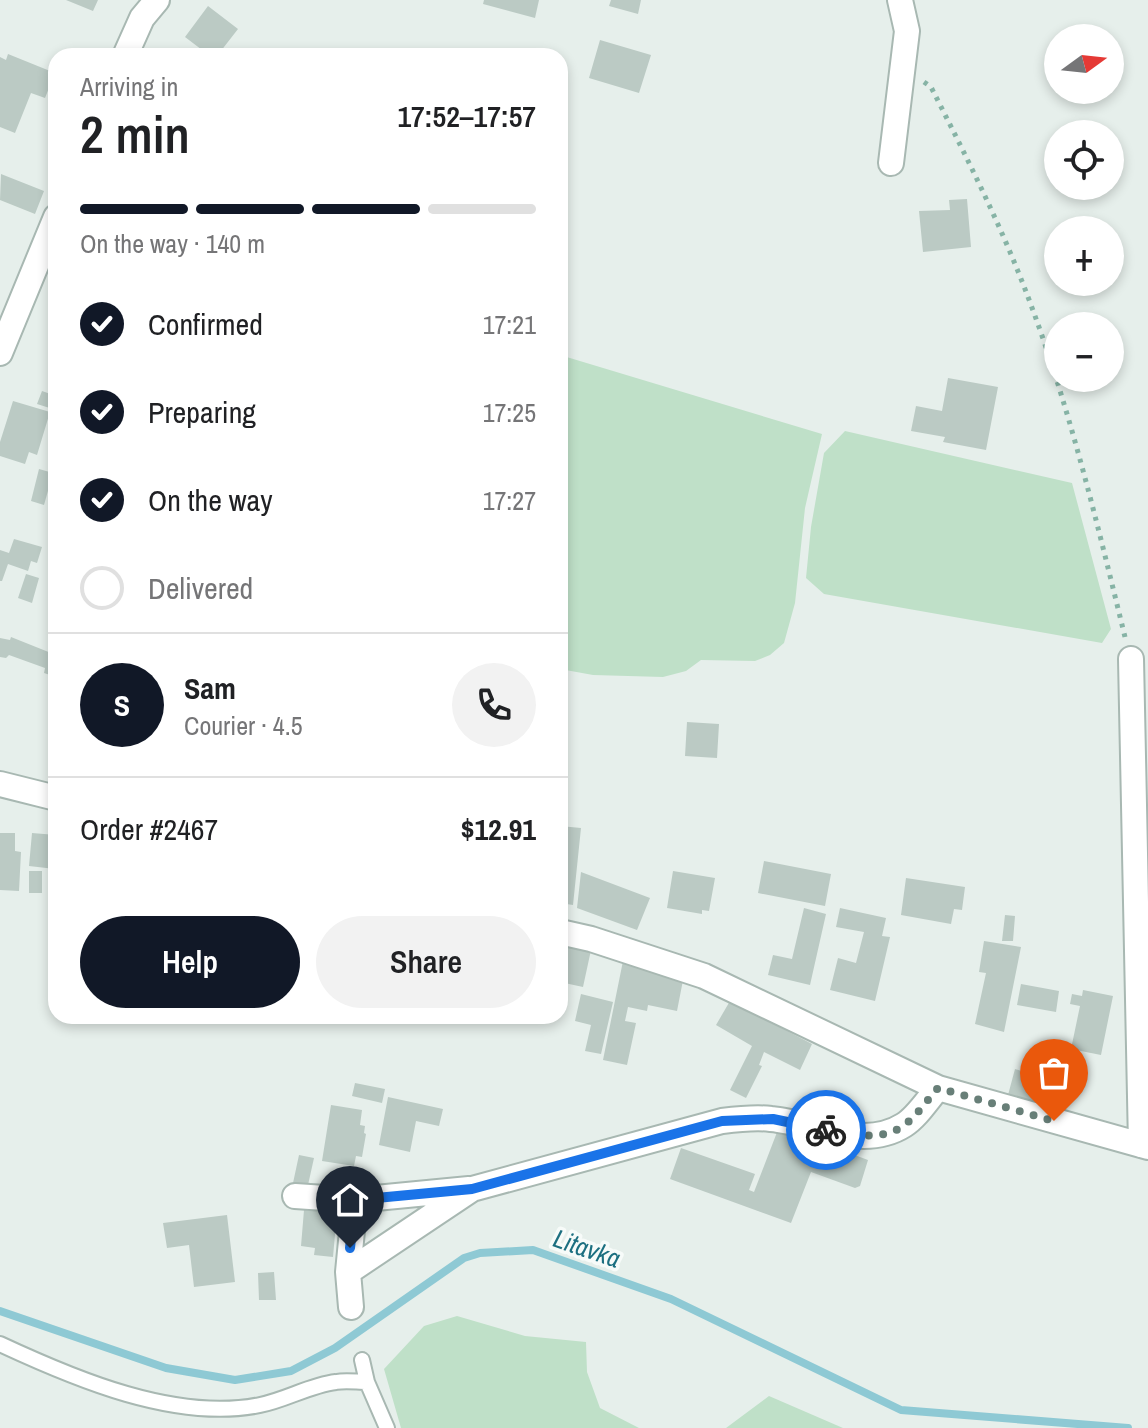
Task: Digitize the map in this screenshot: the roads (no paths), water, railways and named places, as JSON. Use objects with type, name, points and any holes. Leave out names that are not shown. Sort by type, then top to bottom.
[{"type":"street","points":[[129,48],[142,18],[157,0]]},
{"type":"street","points":[[891,163],[907,31],[900,0]]},
{"type":"street","points":[[0,353],[7,313],[48,233]]},
{"type":"street","points":[[568,934],[704,976],[938,1088],[1145,1146],[1139,736],[1131,659]]},
{"type":"street","points":[[0,784],[48,796]]},
{"type":"street","points":[[295,1196],[355,1200],[472,1189],[722,1121],[773,1119],[858,1137],[883,1134],[906,1124],[938,1088]]},
{"type":"street","points":[[348,1272],[472,1189]]},
{"type":"street","points":[[351,1307],[348,1272],[355,1200]]},
{"type":"lane","points":[[0,1344],[41,1363],[136,1396],[179,1406],[223,1409],[260,1405],[335,1382],[367,1382]]},
{"type":"lane","points":[[362,1360],[367,1382],[387,1428]]},
{"type":"waterway","name":"Litavka","points":[[0,1311],[166,1368],[235,1380],[291,1371],[335,1348],[464,1258],[480,1253],[533,1250],[671,1299],[901,1410],[1128,1428]]}]
